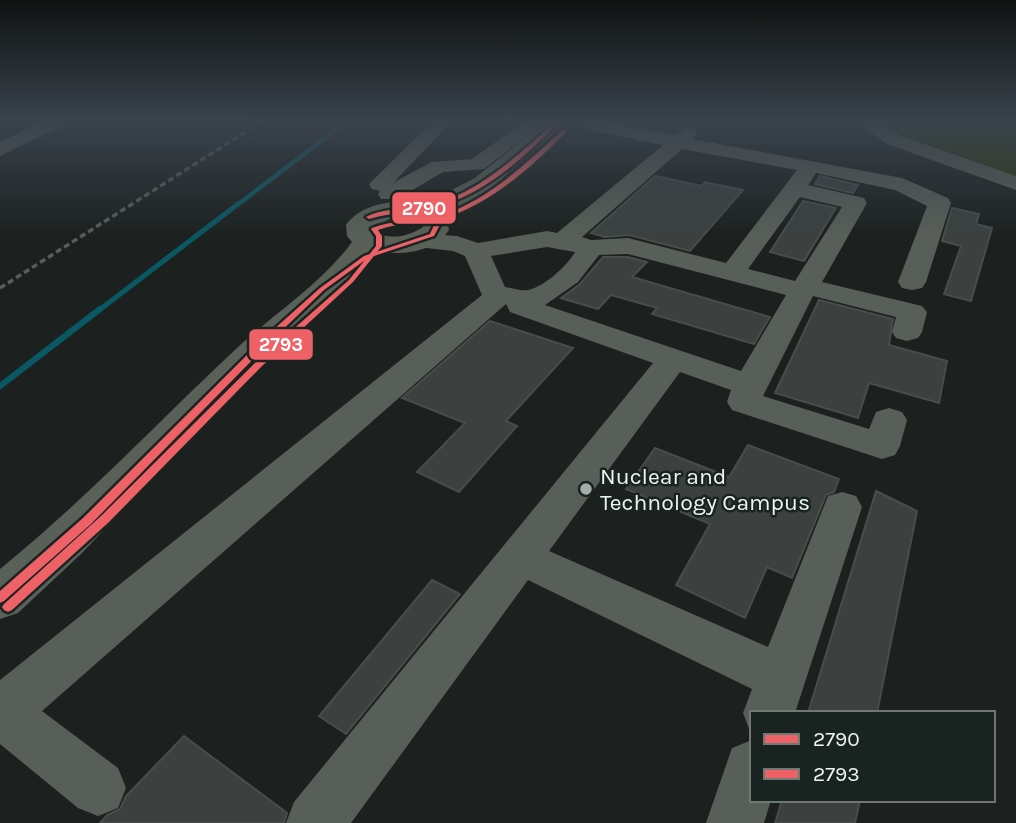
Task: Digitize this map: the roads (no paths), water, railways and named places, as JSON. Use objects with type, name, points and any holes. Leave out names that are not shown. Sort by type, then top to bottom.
[{"type":"main road","points":[[0,598],[32,572],[136,474],[251,354],[398,222],[483,183],[510,160]]},
{"type":"street","points":[[404,160],[369,195],[398,222],[467,247],[547,239],[562,240],[589,248],[628,246],[732,273],[912,312],[907,332]]},
{"type":"street","points":[[398,222],[426,160]]},
{"type":"street","points":[[398,222],[439,166],[477,166],[485,160]]},
{"type":"street","points":[[562,240],[656,160]]},
{"type":"street","points":[[780,160],[902,185],[1016,184]]},
{"type":"street","points":[[951,160],[1016,184]]},
{"type":"street","points":[[732,273],[811,166]]},
{"type":"street","points":[[902,185],[940,203],[912,282]]},
{"type":"street","points":[[794,189],[856,203],[803,288],[744,402],[882,446],[889,420]]},
{"type":"street","points":[[467,247],[494,292],[519,296]]},
{"type":"street","points":[[98,788],[0,713],[519,296],[575,270],[588,257],[589,248]]},
{"type":"street","points":[[519,296],[520,306],[750,386]]},
{"type":"street","points":[[315,823],[673,359]]},
{"type":"street","points":[[520,557],[775,695],[842,507]]},
{"type":"street","points":[[735,823],[750,774]]},
{"type":"waterway","points":[[236,206],[296,160]]},
{"type":"waterway","points":[[98,311],[238,204]]},
{"type":"waterway","points":[[0,386],[100,309]]},
{"type":"railway","points":[[0,288],[201,160]]},
{"type":"place","name":"Nuclear and Technology Campus","points":[[586,489]]}]
